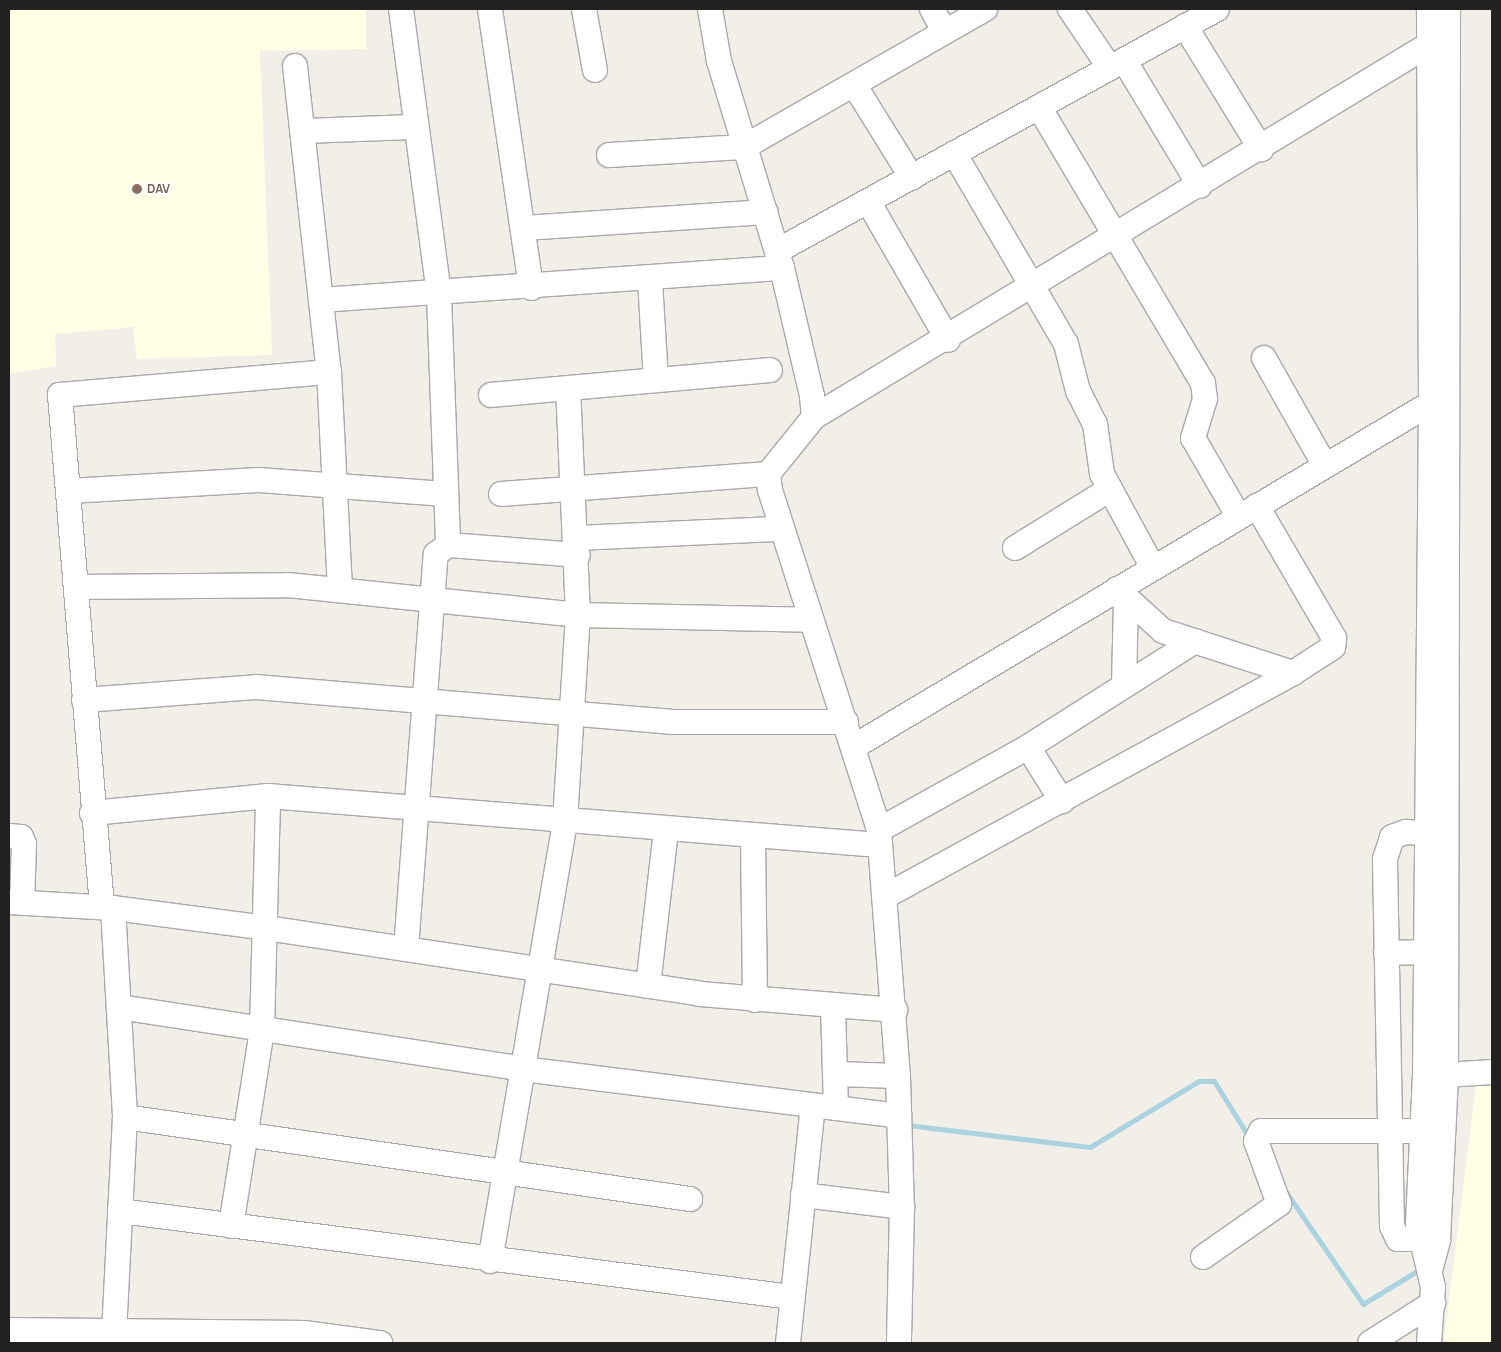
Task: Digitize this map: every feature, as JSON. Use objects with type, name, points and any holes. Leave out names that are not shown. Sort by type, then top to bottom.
[{"type":"street","points":[[402,9],[414,127],[439,295],[444,494],[448,545]]},
{"type":"street","points":[[490,9],[526,228],[531,288]]},
{"type":"street","points":[[584,9],[595,70]]},
{"type":"street","points":[[932,9],[945,32]]},
{"type":"street","points":[[609,156],[744,147],[855,86],[985,9]]},
{"type":"street","points":[[1070,9],[1117,64],[1200,186]]},
{"type":"street","points":[[322,300],[439,295],[650,280],[779,260],[868,203],[954,153],[1217,9]]},
{"type":"street","points":[[1429,9],[1439,45]]},
{"type":"street","points":[[1429,1343],[1433,1303],[1431,1267],[1438,1240],[1435,1075],[1439,45],[1448,9]]},
{"type":"street","points":[[713,10],[744,147],[779,260],[814,417]]},
{"type":"street","points":[[1185,26],[1261,149]]},
{"type":"street","points":[[501,494],[768,474],[814,417],[948,340],[1261,149],[1439,45]]},
{"type":"street","points":[[296,66],[322,300],[339,489],[340,589]]},
{"type":"street","points":[[855,86],[912,178]]},
{"type":"street","points":[[884,897],[1324,656],[1334,638],[1248,512],[1193,438],[1205,399],[1203,383],[1119,236],[1039,107]]},
{"type":"street","points":[[303,131],[414,127]]},
{"type":"street","points":[[954,153],[1070,352],[1077,386],[1094,424],[1097,461],[1153,568]]},
{"type":"street","points":[[868,203],[948,340]]},
{"type":"street","points":[[526,228],[765,212]]},
{"type":"street","points":[[1431,1267],[1420,1239],[1422,1131],[1435,1075],[1426,952],[1431,403],[1439,230]]},
{"type":"street","points":[[650,280],[656,380]]},
{"type":"street","points":[[1264,358],[1325,466]]},
{"type":"street","points":[[491,395],[770,370]]},
{"type":"street","points":[[114,1332],[125,1117],[119,1007],[108,907],[92,813],[69,491],[60,395],[64,392],[329,372]]},
{"type":"street","points":[[490,1261],[508,1172],[538,970],[565,822],[578,615],[578,546],[568,388]]},
{"type":"street","points":[[856,746],[1121,594],[1153,568],[1431,403]]},
{"type":"street","points":[[768,474],[780,529],[809,620],[856,746],[879,838],[895,1010],[900,1116],[902,1207],[899,1343]]},
{"type":"street","points":[[69,491],[232,480],[339,489],[444,494]]},
{"type":"street","points":[[1015,548],[1110,489]]},
{"type":"street","points":[[406,949],[424,704],[435,599],[436,554],[448,545],[578,546],[780,529]]},
{"type":"street","points":[[76,587],[250,584],[340,589],[578,615],[809,620]]},
{"type":"street","points":[[1121,594],[1162,631],[1195,640],[1293,673]]},
{"type":"street","points":[[1121,594],[1124,686]]},
{"type":"street","points":[[92,813],[268,796],[416,807],[565,822],[752,837],[879,838],[1028,747],[1195,640]]},
{"type":"street","points":[[84,700],[256,687],[424,704],[670,722],[846,722]]},
{"type":"street","points":[[1028,747],[1062,801]]},
{"type":"street","points":[[231,1226],[262,1030],[268,796]]},
{"type":"street","points":[[648,986],[666,830]]},
{"type":"street","points":[[1420,1239],[1403,1240],[1394,1233],[1388,1130],[1386,847],[1392,837],[1406,832],[1427,833]]},
{"type":"street","points":[[9,836],[21,837],[24,844],[16,902],[108,907],[266,928],[538,970],[755,1000],[895,1010]]},
{"type":"street","points":[[752,837],[755,1000]]},
{"type":"street","points":[[1386,953],[1426,952]]},
{"type":"street","points":[[119,1007],[523,1069],[900,1116]]},
{"type":"street","points":[[833,1007],[836,1108]]},
{"type":"street","points":[[1435,1075],[1492,1072]]},
{"type":"street","points":[[835,1074],[898,1076]]},
{"type":"street","points":[[788,1343],[791,1297],[813,1106]]},
{"type":"street","points":[[125,1117],[690,1199]]},
{"type":"street","points":[[1203,1257],[1279,1204],[1256,1141],[1261,1131],[1422,1131]]},
{"type":"street","points":[[803,1195],[902,1207]]},
{"type":"street","points":[[120,1211],[490,1261],[791,1297]]},
{"type":"street","points":[[1370,1343],[1433,1303]]},
{"type":"street","points":[[9,1330],[114,1332],[157,1338],[263,1338],[380,1343]]},
{"type":"shaded area","name":"DAV","points":[[9,9],[366,9],[366,49],[260,51],[272,355],[137,359],[133,327],[55,334],[56,366],[9,374]]},
{"type":"shaded area","points":[[1476,1086],[1492,1086],[1492,1343],[1459,1343],[1444,1340]]},
{"type":"waterway","points":[[907,1125],[1090,1147],[1199,1081],[1214,1081],[1250,1139]]},
{"type":"waterway","points":[[1286,1192],[1363,1304],[1417,1271]]},
{"type":"place","name":"DAV","points":[[137,189]]}]
